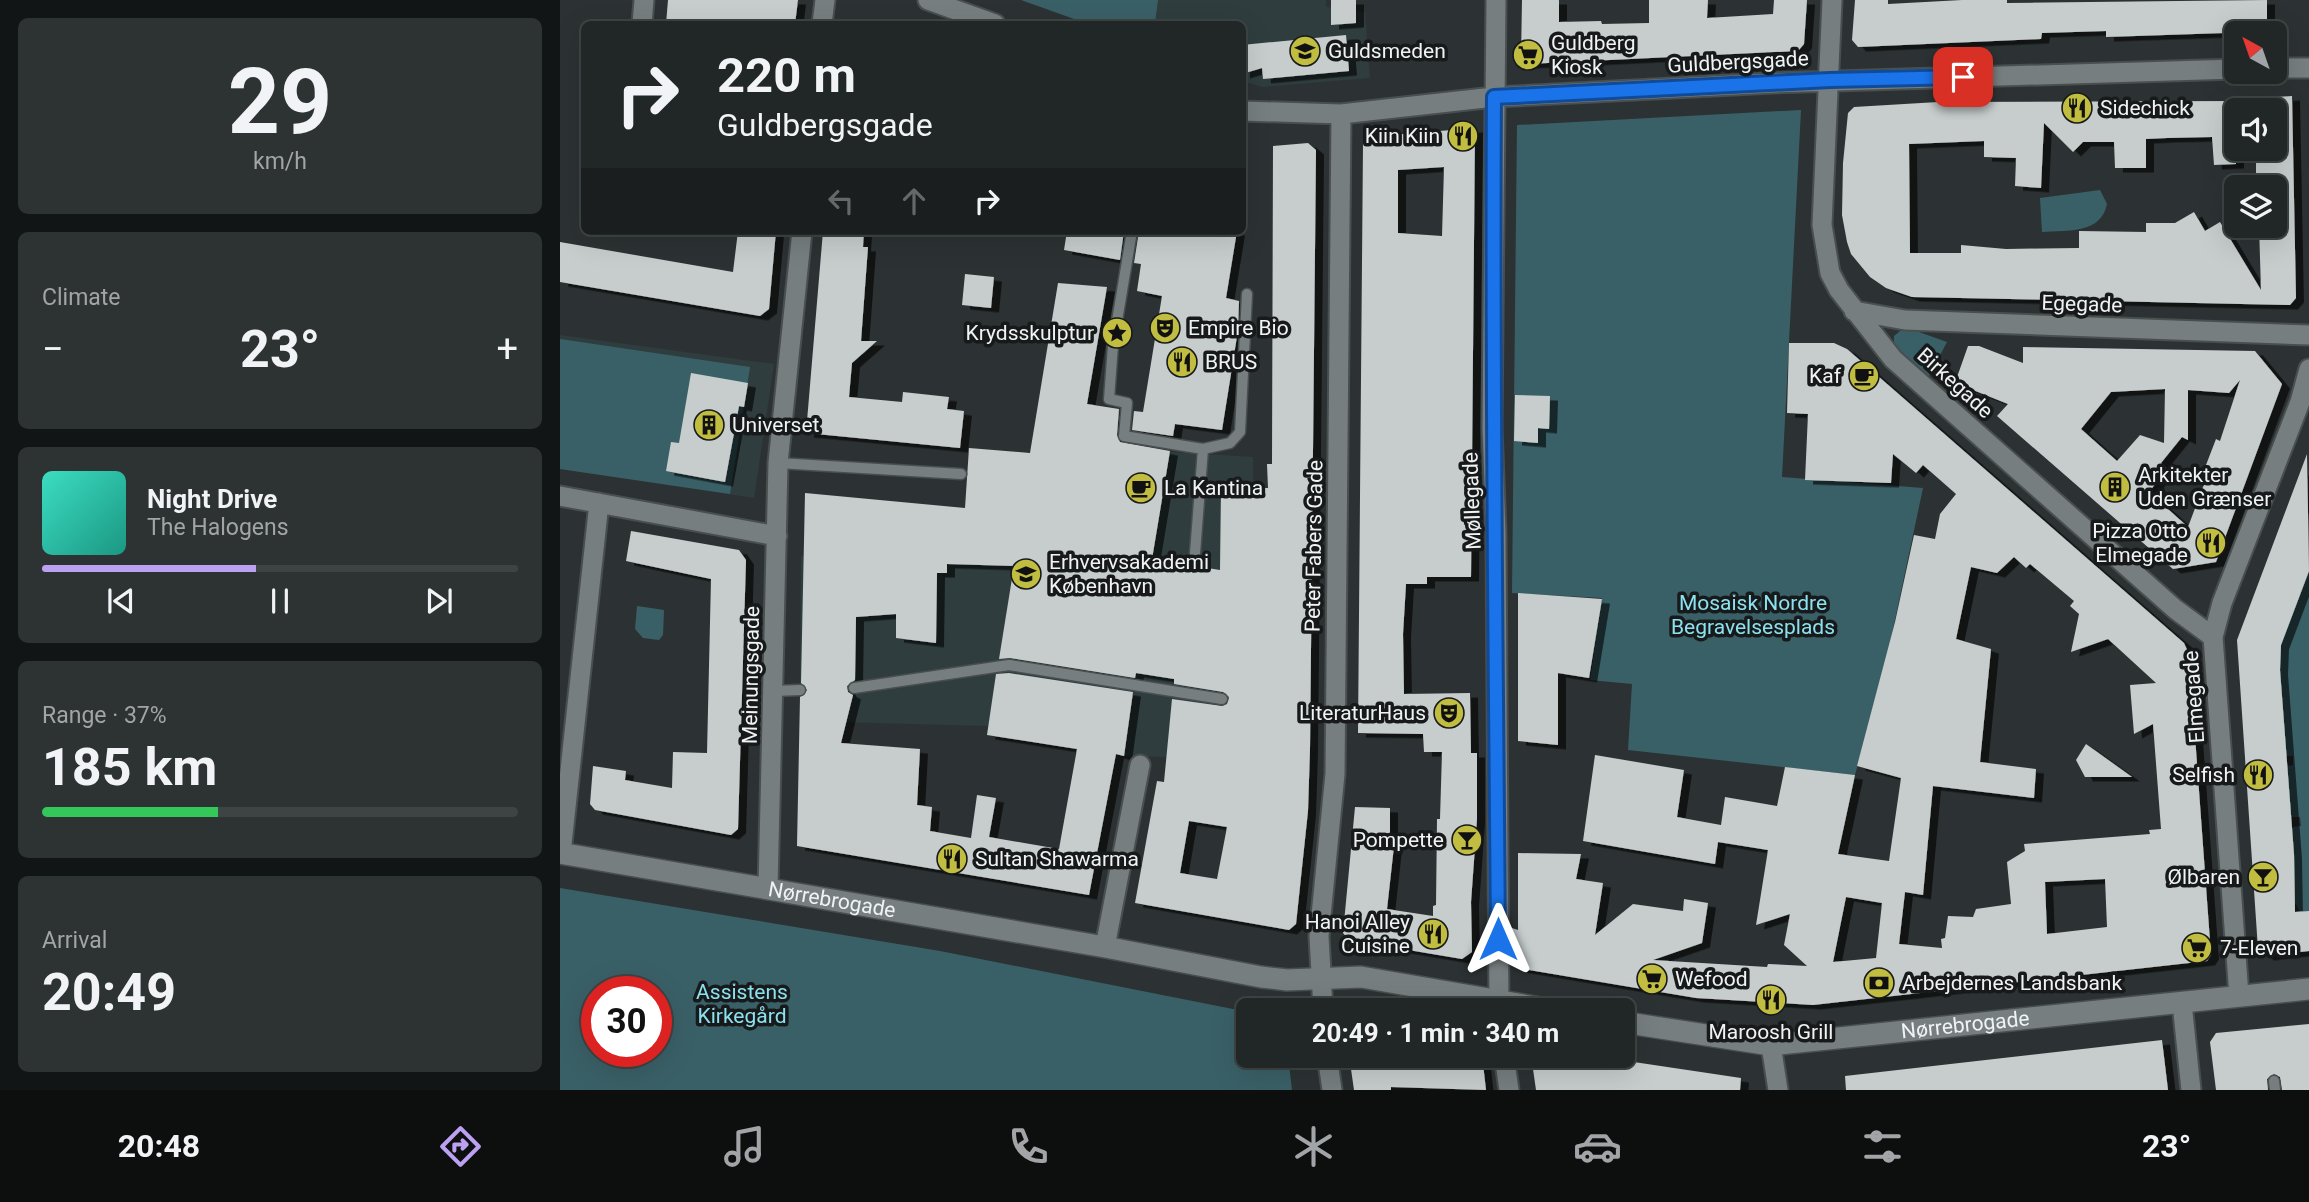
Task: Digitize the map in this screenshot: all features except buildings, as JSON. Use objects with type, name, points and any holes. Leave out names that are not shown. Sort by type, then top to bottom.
[{"type":"street","points":[[642,21],[644,0]]},
{"type":"street","points":[[822,21],[825,0]]},
{"type":"street","points":[[928,0],[987,21]]},
{"type":"street","name":"Møllegade","points":[[1496,0],[1492,428],[1496,533],[1498,998]]},
{"type":"street","name":"Birkegade","points":[[1832,0],[1822,225],[1830,274],[1854,311],[1894,359],[2175,609],[2213,637]]},
{"type":"street","points":[[2287,68],[2309,68]]},
{"type":"street","name":"Guldbergsgade","points":[[1246,111],[1341,114],[1494,97],[1830,80],[2224,69]]},
{"type":"street","name":"Peter Fabers Gade","points":[[1322,998],[1319,936],[1335,774],[1341,114]]},
{"type":"street","name":"Meinungsgade","points":[[768,888],[778,463],[802,235]]},
{"type":"street","name":"Egegade","points":[[1854,311],[1905,320],[2309,335]]},
{"type":"street","name":"Elmegade","points":[[2239,996],[2213,637],[2222,603],[2300,402],[2309,369]]},
{"type":"street","points":[[560,496],[777,536]]},
{"type":"street","points":[[561,853],[599,503]]},
{"type":"street","points":[[1105,947],[1140,765]]},
{"type":"street","name":"Nørrebrogade","points":[[561,853],[1105,947],[1261,977],[1287,980],[1360,977],[1464,998]]},
{"type":"street","name":"Nørrebrogade","points":[[1635,1024],[1771,1045],[2309,989]]},
{"type":"street","points":[[2182,1003],[2191,1090]]},
{"type":"street","points":[[1771,1045],[1778,1090]]},
{"type":"street","points":[[1329,1068],[1332,1090]]},
{"type":"street","points":[[1506,1068],[1509,1090]]},
{"type":"lane","points":[[1131,235],[1113,345],[1109,399],[1128,403],[1124,436],[1203,449],[1230,443],[1240,432],[1247,294]]},
{"type":"lane","points":[[1194,566],[1203,449]]},
{"type":"lane","points":[[778,463],[961,474]]},
{"type":"lane","points":[[855,688],[1010,665],[1222,699]]},
{"type":"lane","points":[[774,691],[800,690]]},
{"type":"shaded area","name":"Guldsmeden","points":[[1158,0],[1326,0],[1326,7],[1365,12],[1370,78],[1262,87],[1246,82],[1246,21],[1155,21]]},
{"type":"shaded area","points":[[560,335],[774,364],[754,498],[560,469]]},
{"type":"shaded area","name":"Erhvervsakademi København","points":[[1040,397],[1113,408],[1109,442],[1170,452],[1253,457],[1254,723],[1167,757],[1124,756],[987,735],[988,726],[800,721],[801,556],[841,561],[1013,566]]},
{"type":"green space","points":[[1021,0],[1158,0],[1155,21],[1080,21]]},
{"type":"green space","name":"Mosaisk Nordre Begravelsesplads","points":[[1801,110],[1782,477],[1923,488],[1890,643],[1855,775],[1628,750],[1632,684],[1590,680],[1602,598],[1512,593],[1517,125]]},
{"type":"green space","points":[[2100,190],[2107,204],[2098,221],[2082,229],[2042,232],[2040,198]]},
{"type":"green space","points":[[1905,327],[1947,342],[1927,380],[1894,346],[1894,336]]},
{"type":"green space","points":[[560,339],[750,367],[730,494],[560,469]]},
{"type":"green space","points":[[2309,571],[2309,911],[2300,912],[2294,901],[2290,855],[2294,854],[2292,827],[2301,826],[2300,817],[2291,817],[2285,766],[2293,765],[2293,756],[2285,756],[2275,660],[2280,659],[2280,645]]},
{"type":"green space","points":[[637,606],[664,610],[663,635],[659,640],[643,638],[635,629]]},
{"type":"green space","name":"Assistens Kirkegård","points":[[560,888],[940,951],[1236,1010],[1236,1068],[1289,1068],[1292,1090],[560,1090]]},
{"type":"place","name":"Guldsmeden","points":[[1305,51]]},
{"type":"place","name":"Guldberg Kiosk","points":[[1528,55]]},
{"type":"place","name":"Sidechick","points":[[2077,108]]},
{"type":"place","name":"Kiin Kiin","points":[[1463,136]]},
{"type":"place","name":"Empire Bio","points":[[1165,328]]},
{"type":"place","name":"Krydsskulptur","points":[[1117,333]]},
{"type":"place","name":"BRUS","points":[[1182,362]]},
{"type":"place","name":"Kaf","points":[[1864,376]]},
{"type":"place","name":"Universet","points":[[709,425]]},
{"type":"place","name":"Arkitekter Uden Grænser","points":[[2115,487]]},
{"type":"place","name":"La Kantina","points":[[1141,488]]},
{"type":"place","name":"Pizza Otto Elmegade","points":[[2211,543]]},
{"type":"place","name":"Erhvervsakademi København","points":[[1026,574]]},
{"type":"place","name":"LiteraturHaus","points":[[1449,713]]},
{"type":"place","name":"Selfish","points":[[2258,775]]},
{"type":"place","name":"Pompette","points":[[1467,840]]},
{"type":"place","name":"Sultan Shawarma","points":[[952,859]]},
{"type":"place","name":"Ølbaren","points":[[2263,877]]},
{"type":"place","name":"Hanoi Alley Cuisine","points":[[1433,934]]},
{"type":"place","name":"7-Eleven","points":[[2197,948]]},
{"type":"place","name":"Wefood","points":[[1652,979]]},
{"type":"place","name":"Arbejdernes Landsbank","points":[[1879,983]]},
{"type":"place","name":"Maroosh Grill","points":[[1771,1000]]},
{"type":"route","points":[[1498,939],[1496,533],[1492,428],[1494,97],[1830,80],[1963,77]]}]
